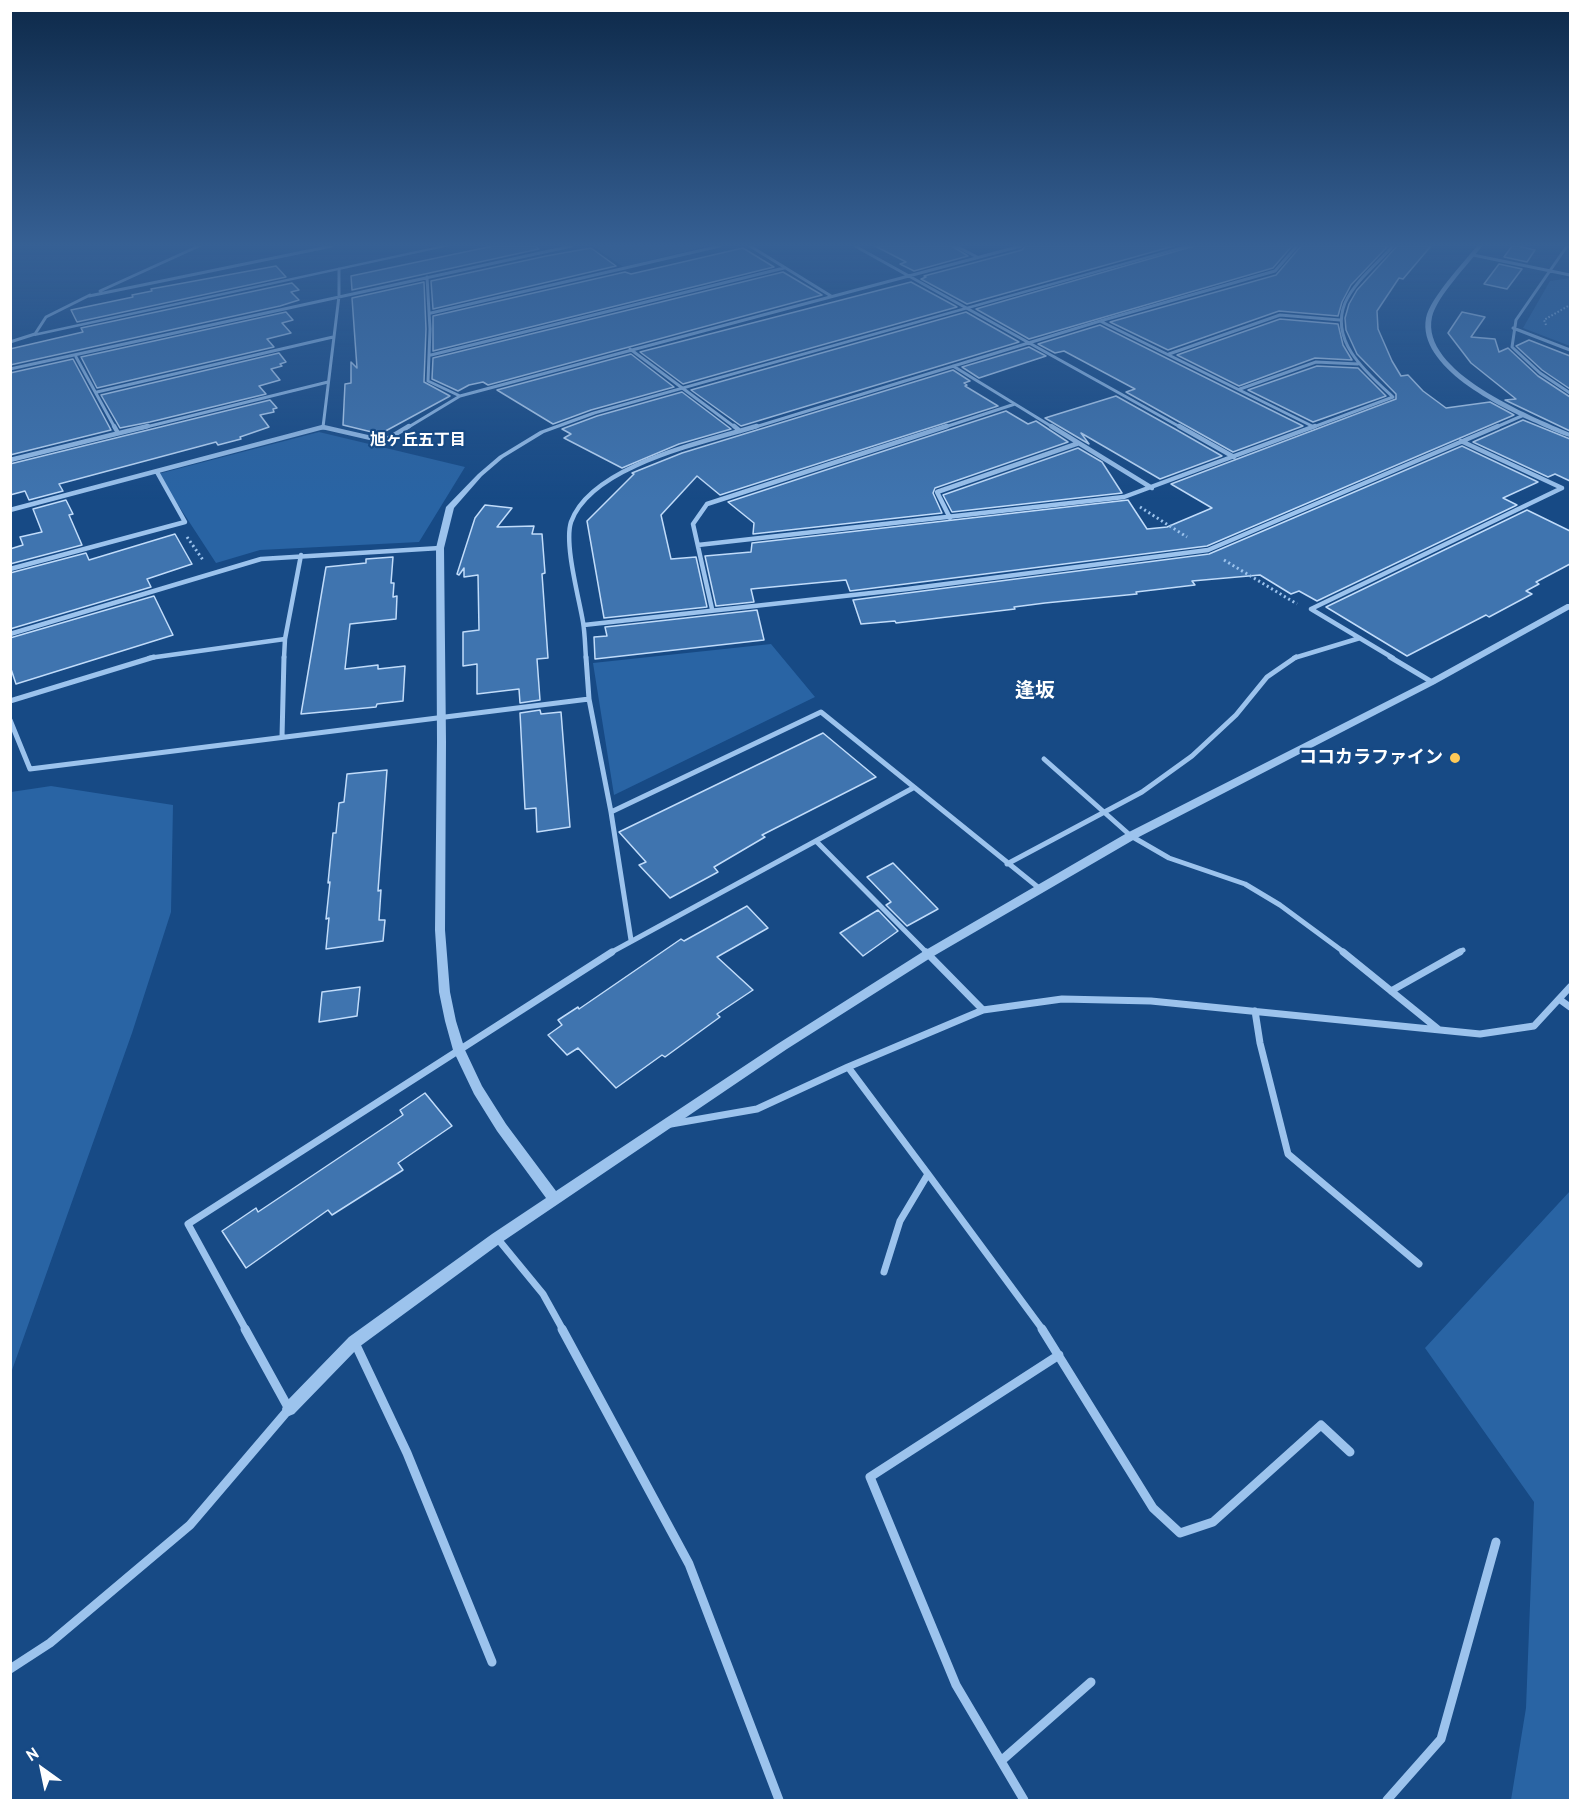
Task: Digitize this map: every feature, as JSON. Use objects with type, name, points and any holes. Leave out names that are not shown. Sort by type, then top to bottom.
[{"type":"street","points":[[35,334],[37,331]]},
{"type":"street","points":[[10,342],[51,331]]},
{"type":"street","points":[[10,369],[75,357],[190,331]]},
{"type":"street","points":[[322,427],[334,331]]},
{"type":"street","points":[[431,331],[429,381],[459,396]]},
{"type":"street","points":[[431,355],[530,331]]},
{"type":"street","points":[[10,510],[322,427],[384,441],[459,396],[700,331]]},
{"type":"street","points":[[554,1198],[490,1113],[459,1050],[448,1012],[441,936],[440,548],[450,507],[480,475],[501,457],[542,432],[594,413],[888,331]]},
{"type":"street","points":[[1010,331],[1234,458]]},
{"type":"street","points":[[631,940],[611,812],[589,699],[584,625],[571,559],[571,523],[586,498],[611,478],[647,460],[1071,331]]},
{"type":"street","points":[[1120,331],[1314,427]]},
{"type":"street","points":[[1169,354],[1236,331]]},
{"type":"street","points":[[698,545],[1124,497],[1152,488],[1393,397],[1358,364],[1342,331]]},
{"type":"street","points":[[1429,331],[1441,356],[1472,385],[1497,402],[1570,435]]},
{"type":"street","points":[[1513,331],[1512,347],[1531,367],[1551,383],[1570,393]]},
{"type":"street","points":[[1520,331],[1570,350]]},
{"type":"street","points":[[97,392],[333,337]]},
{"type":"street","points":[[630,349],[740,431]]},
{"type":"street","points":[[75,357],[97,392],[118,433]]},
{"type":"street","points":[[1240,389],[1316,362],[1358,364]]},
{"type":"street","points":[[953,366],[1152,488]]},
{"type":"street","points":[[11,459],[328,382]]},
{"type":"street","points":[[712,609],[693,524],[706,504],[1015,404]]},
{"type":"street","points":[[584,625],[907,589],[1208,550],[1524,415]]},
{"type":"street","points":[[1432,682],[1311,609],[1562,488],[1461,441]]},
{"type":"street","points":[[950,518],[937,492],[1078,443]]},
{"type":"street","points":[[10,569],[185,522],[157,472]]},
{"type":"street","points":[[10,634],[261,559],[440,548]]},
{"type":"street","points":[[282,736],[285,639],[301,555]]},
{"type":"street","points":[[10,1669],[51,1644],[189,1525],[290,1409],[354,1342],[554,1198],[783,1046],[928,954],[1038,888],[1131,836],[1432,682],[1570,606]]},
{"type":"street","points":[[1007,864],[1142,792],[1192,756],[1236,715],[1267,677],[1296,657],[1360,638]]},
{"type":"street","points":[[10,701],[157,656],[285,639]]},
{"type":"street","points":[[10,720],[30,769],[589,699]]},
{"type":"street","points":[[611,812],[821,712],[1038,888]]},
{"type":"street","points":[[1044,759],[1131,836],[1169,858],[1245,884],[1280,905],[1438,1029]]},
{"type":"street","points":[[290,1409],[188,1224],[631,940],[913,788]]},
{"type":"street","points":[[816,841],[983,1010]]},
{"type":"street","points":[[1391,991],[1463,950]]},
{"type":"street","points":[[666,1125],[757,1109],[848,1067],[983,1010],[1062,999],[1152,1001],[1480,1034],[1534,1026],[1570,987]]},
{"type":"street","points":[[1559,999],[1570,1007]]},
{"type":"street","points":[[1255,1011],[1266,1072],[1288,1154],[1419,1264]]},
{"type":"street","points":[[848,1067],[1037,1320],[1153,1509],[1180,1533],[1213,1522],[1321,1425],[1350,1452]]},
{"type":"street","points":[[884,1272],[896,1226],[912,1195],[928,1174]]},
{"type":"street","points":[[497,1238],[543,1294],[689,1564],[779,1800]]},
{"type":"street","points":[[354,1342],[406,1453],[492,1662]]},
{"type":"street","points":[[1024,1800],[956,1684],[870,1477],[1059,1355]]},
{"type":"street","points":[[1387,1800],[1441,1739],[1496,1542]]},
{"type":"street","points":[[1000,1761],[1091,1682]]},
{"type":"path","points":[[178,524],[212,573]]},
{"type":"shaded area","points":[[1530,331],[1570,331],[1570,346]]},
{"type":"shaded area","points":[[319,432],[465,467],[419,542],[260,550],[216,563],[158,474]]},
{"type":"shaded area","points":[[771,644],[815,697],[614,795],[593,663]]},
{"type":"shaded area","points":[[51,786],[173,805],[171,912],[132,1033],[11,1373],[11,792]]},
{"type":"shaded area","points":[[1570,1191],[1570,1800],[1511,1800],[1526,1708],[1534,1502],[1425,1348]]},
{"type":"building","points":[[168,331],[10,365],[10,349],[83,332]]},
{"type":"building","points":[[202,331],[289,331],[291,333],[267,339],[274,347],[97,388],[81,357]]},
{"type":"building","points":[[354,331],[426,331],[424,382],[450,396],[380,434],[343,425],[345,384],[351,383],[351,362],[357,368]]},
{"type":"building","points":[[433,331],[516,331],[433,351]]},
{"type":"building","points":[[545,331],[690,331],[488,385],[483,382],[469,385],[458,391],[432,379],[433,358]]},
{"type":"building","points":[[723,331],[873,331],[683,384],[640,352]]},
{"type":"building","points":[[901,331],[999,331],[1019,342],[741,426],[691,390]]},
{"type":"building","points":[[1014,331],[1058,331],[1029,339]]},
{"type":"building","points":[[1082,331],[1111,331],[1303,426],[1233,452],[1126,392],[1135,389],[1064,351],[1055,353],[1038,344]]},
{"type":"building","points":[[1128,331],[1223,331],[1168,350]]},
{"type":"building","points":[[1247,331],[1340,331],[1343,345],[1352,360],[1315,358],[1239,386],[1177,355]]},
{"type":"building","points":[[1346,331],[1379,331],[1401,376],[1408,375],[1423,391],[1446,408],[1490,402],[1514,415],[1207,546],[850,591],[846,580],[751,589],[754,602],[716,606],[705,556],[751,552],[752,543],[1128,500],[1147,529],[1167,527],[1212,508],[1171,484],[1396,399],[1396,394],[1357,354]]},
{"type":"building","points":[[1450,331],[1476,331],[1471,337],[1495,339],[1499,352],[1508,348],[1538,376],[1570,397],[1570,431],[1505,400],[1516,399],[1471,363],[1448,333]]},
{"type":"building","points":[[1529,340],[1570,356],[1570,389],[1542,370],[1516,346]]},
{"type":"building","points":[[1029,347],[1046,356],[979,378],[962,367]]},
{"type":"building","points":[[279,353],[286,362],[280,364],[282,366],[271,369],[280,380],[259,386],[266,394],[150,422],[120,428],[101,395]]},
{"type":"building","points":[[631,354],[674,387],[591,410],[553,424],[497,390]]},
{"type":"building","points":[[73,359],[111,430],[10,455],[10,373]]},
{"type":"building","points":[[1317,366],[1358,368],[1386,396],[1313,422],[1248,390]]},
{"type":"building","points":[[953,370],[970,381],[964,383],[967,385],[965,386],[998,406],[720,495],[697,476],[661,515],[671,559],[696,557],[707,607],[604,618],[587,521],[634,474],[632,473],[682,453]]},
{"type":"building","points":[[682,392],[731,429],[679,444],[622,468],[564,438],[571,434],[562,429],[597,416]]},
{"type":"building","points":[[1116,396],[1222,456],[1160,479],[1081,433],[1089,444],[1045,418]]},
{"type":"building","points":[[270,400],[277,408],[273,409],[274,412],[260,415],[269,427],[240,437],[241,439],[218,445],[216,442],[59,484],[63,491],[29,500],[25,491],[10,495],[10,464]]},
{"type":"building","points":[[1006,411],[1028,424],[1036,421],[1068,442],[935,488],[933,493],[942,513],[753,534],[754,523],[728,502]]},
{"type":"building","points":[[1523,420],[1570,439],[1570,481],[1555,474],[1548,477],[1473,442]]},
{"type":"building","points":[[1462,446],[1538,482],[1503,498],[1517,505],[1317,601],[1299,591],[1291,594],[1260,575],[1192,581],[1195,585],[1136,592],[1137,594],[1045,603],[1014,607],[1015,609],[896,623],[895,621],[861,624],[853,600],[1209,554]]},
{"type":"building","points":[[1078,448],[1102,462],[1122,493],[952,512],[943,495]]},
{"type":"building","points":[[66,500],[73,514],[69,515],[82,545],[10,564],[10,549],[23,545],[20,537],[42,532],[33,509]]},
{"type":"building","points":[[485,505],[512,508],[497,527],[534,526],[532,534],[542,534],[545,573],[542,574],[548,658],[537,659],[540,700],[520,703],[519,689],[477,694],[477,664],[463,666],[463,632],[479,630],[478,575],[464,577],[464,568],[459,575],[457,574],[475,518]]},
{"type":"building","points":[[1527,510],[1570,531],[1570,564],[1536,582],[1539,584],[1526,591],[1532,594],[1489,617],[1486,615],[1407,656],[1326,607]]},
{"type":"building","points":[[175,534],[192,564],[147,579],[151,587],[10,629],[10,573],[86,553],[89,560]]},
{"type":"building","points":[[393,557],[391,583],[394,583],[393,597],[397,596],[396,619],[350,624],[345,669],[378,665],[378,669],[405,666],[403,701],[377,704],[376,707],[301,714],[326,567],[366,563],[366,559]]},
{"type":"building","points":[[154,596],[173,635],[16,684],[10,666],[10,638]]},
{"type":"building","points":[[757,610],[764,640],[595,659],[594,637],[607,636],[605,627]]},
{"type":"building","points":[[540,710],[541,714],[561,712],[570,827],[537,832],[536,808],[525,809],[520,713]]},
{"type":"building","points":[[823,733],[876,777],[762,835],[765,837],[714,867],[718,872],[670,898],[639,865],[646,862],[619,832]]},
{"type":"building","points":[[387,770],[378,891],[381,890],[379,920],[385,920],[383,941],[326,949],[330,882],[328,883],[333,833],[336,833],[339,803],[344,802],[347,774]]},
{"type":"building","points":[[893,863],[938,909],[907,926],[886,905],[891,902],[867,877]]},
{"type":"building","points":[[747,906],[768,928],[717,957],[753,990],[717,1014],[720,1017],[665,1057],[662,1055],[616,1088],[578,1048],[567,1055],[548,1035],[562,1025],[558,1020],[578,1007],[579,1009],[681,939],[684,941]]},
{"type":"building","points":[[878,910],[898,931],[863,956],[840,933]]},
{"type":"building","points":[[360,987],[357,1016],[319,1022],[322,992]]},
{"type":"building","points":[[425,1093],[452,1126],[398,1163],[403,1170],[332,1215],[328,1210],[246,1268],[222,1231],[256,1208],[258,1212],[403,1115],[400,1110]]},
{"type":"place","name":"ココカラファイン","points":[[1455,758]]},
{"type":"district","name":"旭ヶ丘五丁目","points":[[418,440]]},
{"type":"district","name":"逢坂","points":[[1035,691]]}]
